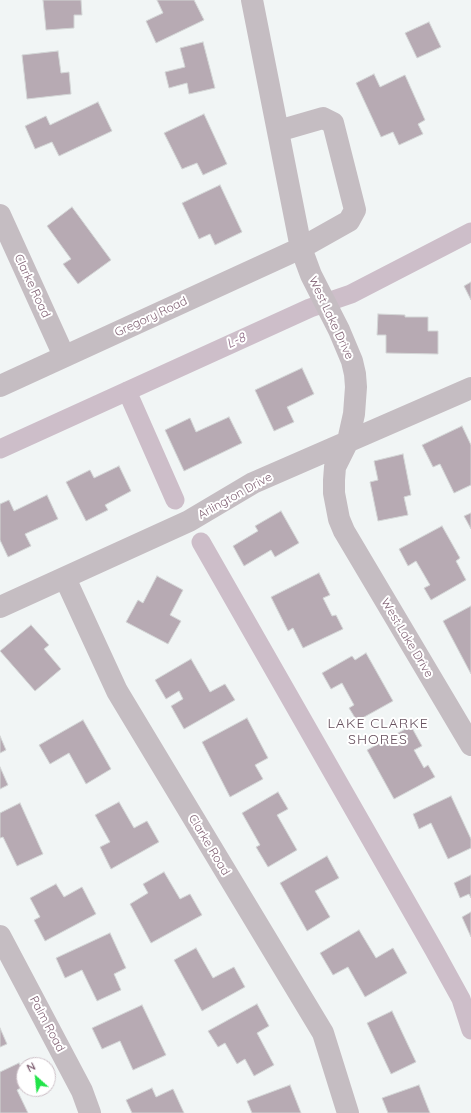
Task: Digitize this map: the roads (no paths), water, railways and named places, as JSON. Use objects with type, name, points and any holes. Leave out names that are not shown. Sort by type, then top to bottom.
[{"type":"street","name":"West Lake Drive","points":[[252,0],[301,248],[311,275],[339,330],[352,361],[356,387],[354,414],[348,442],[335,467],[334,493],[336,506],[342,525],[471,745]]},
{"type":"street","name":"Gregory Road","points":[[0,386],[301,248],[349,221],[355,210],[333,123],[323,118],[278,131]]},
{"type":"street","name":"Clarke Road","points":[[0,215],[64,356]]},
{"type":"street","name":"Arlington Drive","points":[[0,607],[189,521],[253,483],[471,388]]},
{"type":"street","name":"Clarke Road","points":[[65,578],[117,691],[323,1033],[348,1113]]},
{"type":"street","name":"Palm Road","points":[[0,936],[82,1091],[90,1113]]},
{"type":"waterway","name":"L-8","points":[[0,449],[310,308],[351,294],[471,232]]},
{"type":"waterway","points":[[127,391],[175,500]]},
{"type":"waterway","points":[[201,542],[434,950],[461,999],[471,1030]]},
{"type":"district","name":"LAKE CLARKE SHORES","points":[[378,732]]}]
